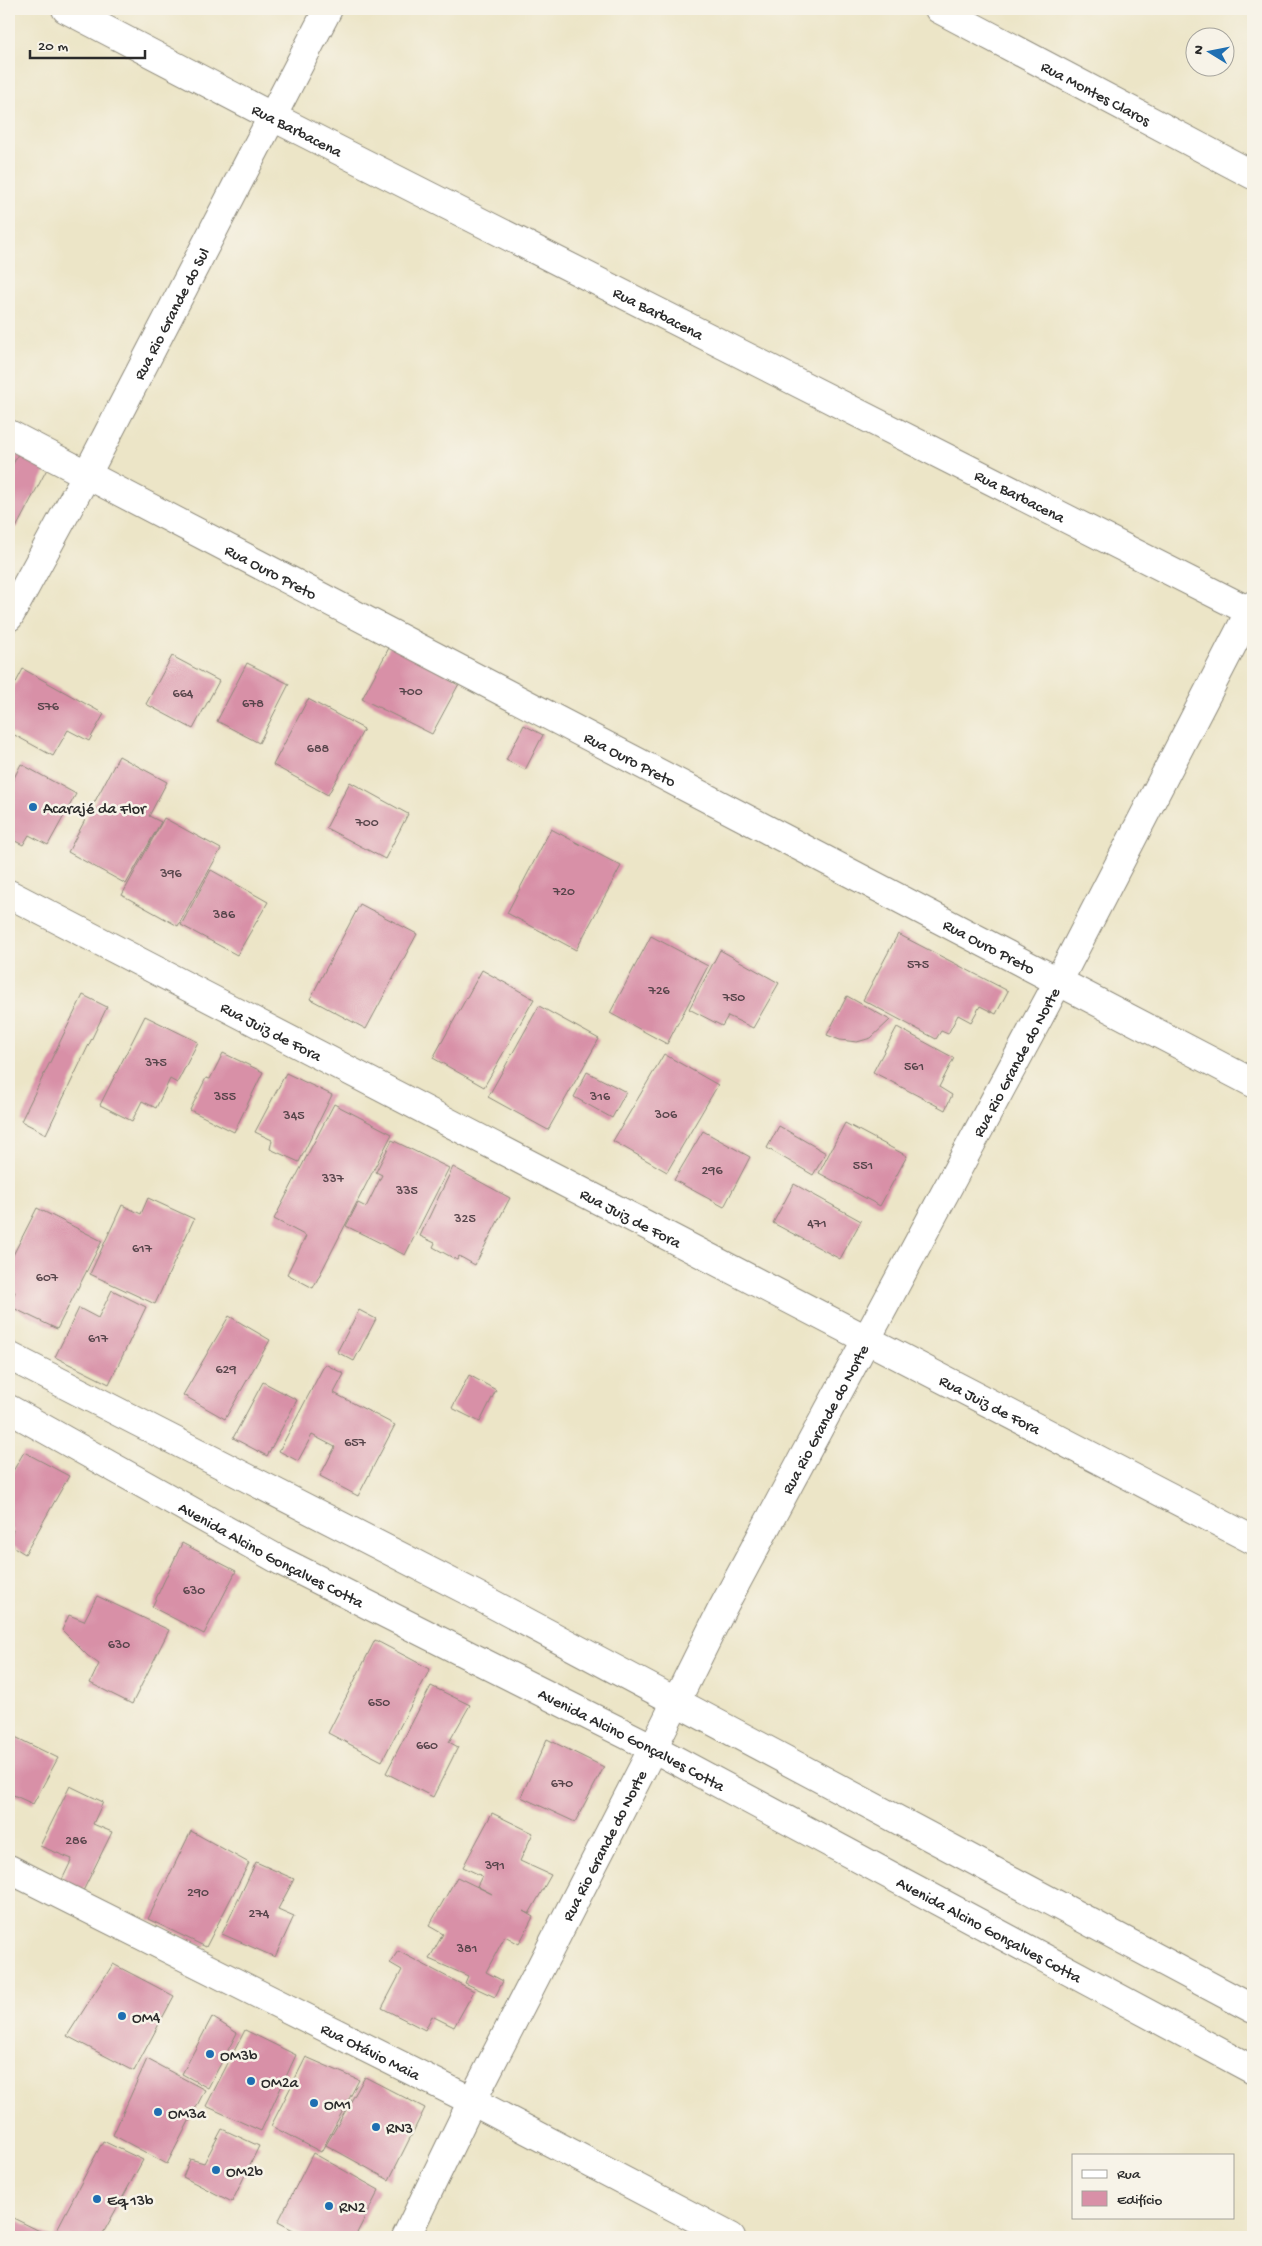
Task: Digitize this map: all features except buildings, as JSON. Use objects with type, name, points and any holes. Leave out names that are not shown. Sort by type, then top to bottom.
[{"type":"street","name":"Rua Barbacena","points":[[66,9],[271,116],[1252,610]]},
{"type":"street","name":"Rua Rio Grande do Sul","points":[[9,617],[87,474],[328,9]]},
{"type":"street","name":"Rua Montes Claros","points":[[939,9],[1253,175]]},
{"type":"street","name":"Rua Ouro Preto","points":[[9,434],[1059,980],[1253,1083]]},
{"type":"street","name":"Rua Rio Grande do Norte","points":[[406,2237],[472,2101],[721,1611],[865,1338],[1059,980],[1252,610]]},
{"type":"street","name":"Rua Juiz de Fora","points":[[9,894],[1253,1540]]},
{"type":"street","points":[[9,1356],[474,1594],[676,1700],[1253,2009]]},
{"type":"street","name":"Avenida Alcino Gonçalves Cotta","points":[[9,1409],[282,1561],[653,1748],[1253,2070]]},
{"type":"street","name":"Rua Otávio Maia","points":[[9,1869],[472,2101],[731,2237]]},
{"type":"place","name":"Acarajé da Flor","points":[[33,807]]},
{"type":"place","name":"OM4","points":[[122,2016]]},
{"type":"place","name":"OM3b","points":[[210,2054]]},
{"type":"place","name":"OM2a","points":[[251,2081]]},
{"type":"place","name":"OM1","points":[[314,2103]]},
{"type":"place","name":"OM3a","points":[[158,2112]]},
{"type":"place","name":"RN3","points":[[376,2127]]},
{"type":"place","name":"OM2b","points":[[216,2170]]},
{"type":"place","name":"Eq 13b","points":[[97,2199]]},
{"type":"place","name":"RN2","points":[[329,2206]]}]
